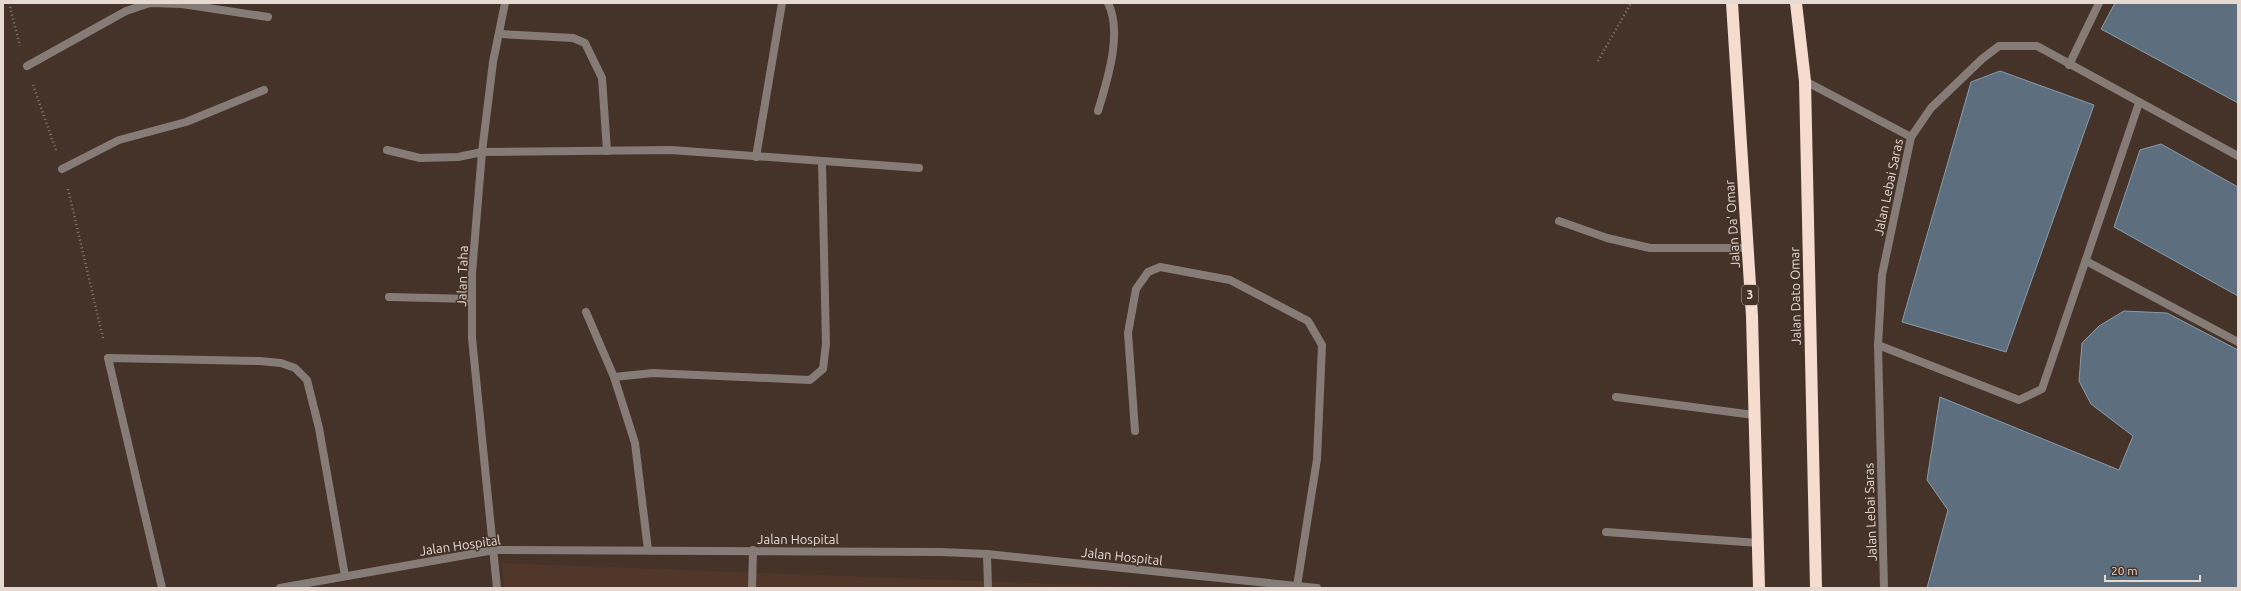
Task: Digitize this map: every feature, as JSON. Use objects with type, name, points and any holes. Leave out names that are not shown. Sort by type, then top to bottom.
[{"type":"highway","name":"Jalan Da' Omar","points":[[1732,3],[1747,248],[1759,543],[1759,588]]},
{"type":"highway","name":"Jalan Dato Omar","points":[[1796,3],[1805,81],[1816,588]]},
{"type":"street","points":[[27,66],[126,11],[150,3],[182,4],[268,17]]},
{"type":"street","name":"Jalan Taha","points":[[497,588],[472,338],[472,273],[482,152],[493,62],[505,3]]},
{"type":"street","points":[[756,157],[782,3]]},
{"type":"street","points":[[1098,111],[1112,64],[1113,35],[1111,9],[1108,3]]},
{"type":"street","points":[[2069,65],[2099,3]]},
{"type":"street","points":[[499,34],[573,38],[585,43],[602,78],[607,151]]},
{"type":"street","name":"Jalan Lebai Saras","points":[[1884,588],[1878,345],[1882,275],[1911,137],[1931,108],[1982,59],[1999,46],[2037,46],[2069,65],[2238,156]]},
{"type":"street","points":[[1805,81],[1911,137]]},
{"type":"street","points":[[62,169],[119,140],[186,122],[264,90]]},
{"type":"street","points":[[1878,345],[2019,400],[2030,397],[2042,389],[2139,103]]},
{"type":"street","points":[[387,150],[420,158],[458,157],[482,152],[671,150],[919,168]]},
{"type":"street","points":[[614,377],[652,373],[810,380],[823,370],[826,344],[822,162]]},
{"type":"street","points":[[1559,221],[1607,238],[1650,248],[1747,248]]},
{"type":"street","points":[[2086,261],[2238,342]]},
{"type":"street","points":[[1135,431],[1128,333],[1136,289],[1148,272],[1160,268],[1230,280],[1308,321],[1322,345],[1317,459],[1297,586]]},
{"type":"street","points":[[390,297],[472,299]]},
{"type":"street","points":[[586,312],[614,377],[635,443],[643,497],[648,550]]},
{"type":"street","points":[[162,588],[108,358],[259,361],[281,363],[296,368],[307,380],[319,428],[345,576]]},
{"type":"street","points":[[1616,397],[1754,415]]},
{"type":"street","points":[[1606,532],[1759,543]]},
{"type":"street","name":"Jalan Hospital","points":[[280,588],[494,550],[753,550],[987,554],[1317,588]]},
{"type":"street","points":[[752,588],[753,550]]},
{"type":"street","points":[[987,554],[988,588]]},
{"type":"path","points":[[1598,61],[1631,3]]},
{"type":"shaded area","points":[[502,563],[1160,588],[504,588]]},
{"type":"building","points":[[2115,3],[2238,3],[2238,103],[2101,29]]},
{"type":"building","points":[[2000,71],[2094,105],[2006,352],[1902,322],[1971,82]]},
{"type":"building","points":[[2161,144],[2238,187],[2238,296],[2114,227],[2140,150]]},
{"type":"building","points":[[2124,311],[2167,313],[2238,350],[2238,588],[1927,588],[1948,510],[1927,480],[1940,397],[2119,470],[2133,436],[2091,404],[2079,381],[2082,343],[2099,326]]}]
